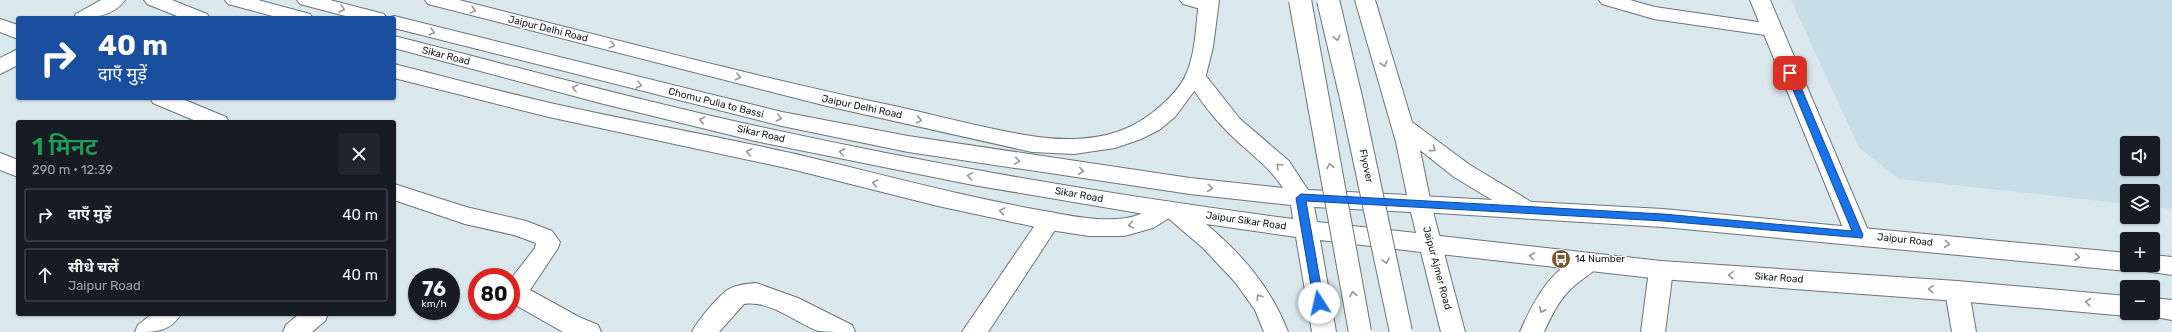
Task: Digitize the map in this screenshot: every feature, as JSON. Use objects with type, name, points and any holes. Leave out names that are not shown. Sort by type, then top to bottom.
[{"type":"main road","points":[[87,16],[115,0]]},
{"type":"main road","points":[[154,0],[195,16]]},
{"type":"main road","points":[[235,0],[295,16]]},
{"type":"main road","points":[[307,0],[369,16]]},
{"type":"main road","name":"Jaipur Delhi Road","points":[[435,0],[827,99],[1032,144],[1066,148],[1097,145],[1126,138],[1150,126],[1175,104],[1195,76],[1202,2]]},
{"type":"main road","points":[[1300,0],[1360,332]]},
{"type":"main road","name":"Flyover","points":[[1328,0],[1352,102],[1401,332]]},
{"type":"main road","name":"Jaipur Ajmer Road","points":[[1365,0],[1401,125],[1453,332]]},
{"type":"main road","points":[[1609,0],[1654,13],[1772,30]]},
{"type":"main road","points":[[1760,0],[1858,235]]},
{"type":"main road","name":"Chomu Pulia to Bassi","points":[[396,22],[782,119],[908,144],[1042,166],[1190,186],[1301,198]]},
{"type":"main road","points":[[0,25],[16,32]]},
{"type":"main road","name":"Sikar Road","points":[[396,43],[659,110],[803,144],[1132,205]]},
{"type":"main road","points":[[0,66],[16,57]]},
{"type":"main road","points":[[396,71],[549,110],[791,161],[938,198],[1050,221],[1089,227],[1124,227],[1145,222],[1170,210],[1221,250],[1243,274],[1262,301],[1276,332]]},
{"type":"main road","points":[[1195,76],[1214,103],[1232,124],[1281,168],[1301,198],[1324,332]]},
{"type":"main road","points":[[165,100],[213,120]]},
{"type":"main road","points":[[1401,125],[1462,170],[1524,209]]},
{"type":"main road","points":[[0,161],[16,168]]},
{"type":"main road","points":[[396,193],[465,215],[518,227],[544,237],[548,242],[547,250],[521,280],[518,290],[521,296],[527,300],[570,324],[589,332]]},
{"type":"main road","name":"Jaipur Road","points":[[1301,198],[1524,209],[1663,218],[1858,235],[2120,261]]},
{"type":"main road","name":"Jaipur Sikar Road","points":[[1132,205],[1431,244]]},
{"type":"main road","points":[[974,332],[1050,221]]},
{"type":"main road","name":"Sikar Road","points":[[1431,244],[1588,263],[1661,270],[1957,291],[2120,305]]},
{"type":"main road","points":[[1532,332],[1541,310],[1554,289],[1567,276],[1588,263]]},
{"type":"main road","points":[[2160,265],[2172,266]]},
{"type":"main road","points":[[1653,332],[1661,270]]},
{"type":"main road","points":[[1957,291],[1964,332]]},
{"type":"main road","points":[[704,332],[736,297],[743,294],[756,293],[789,305],[843,332]]},
{"type":"main road","points":[[2160,309],[2172,310]]},
{"type":"main road","points":[[146,332],[166,316]]},
{"type":"main road","points":[[295,332],[314,316]]},
{"type":"shaded area","points":[[1791,0],[2172,0],[2172,209],[2160,208],[2160,184],[2120,184],[2120,203],[1899,179],[1859,148]]},
{"type":"place","name":"14 Number","points":[[1561,259]]},
{"type":"route","points":[[1319,303],[1301,198],[1384,201],[1663,218],[1858,235],[1790,73]]}]
